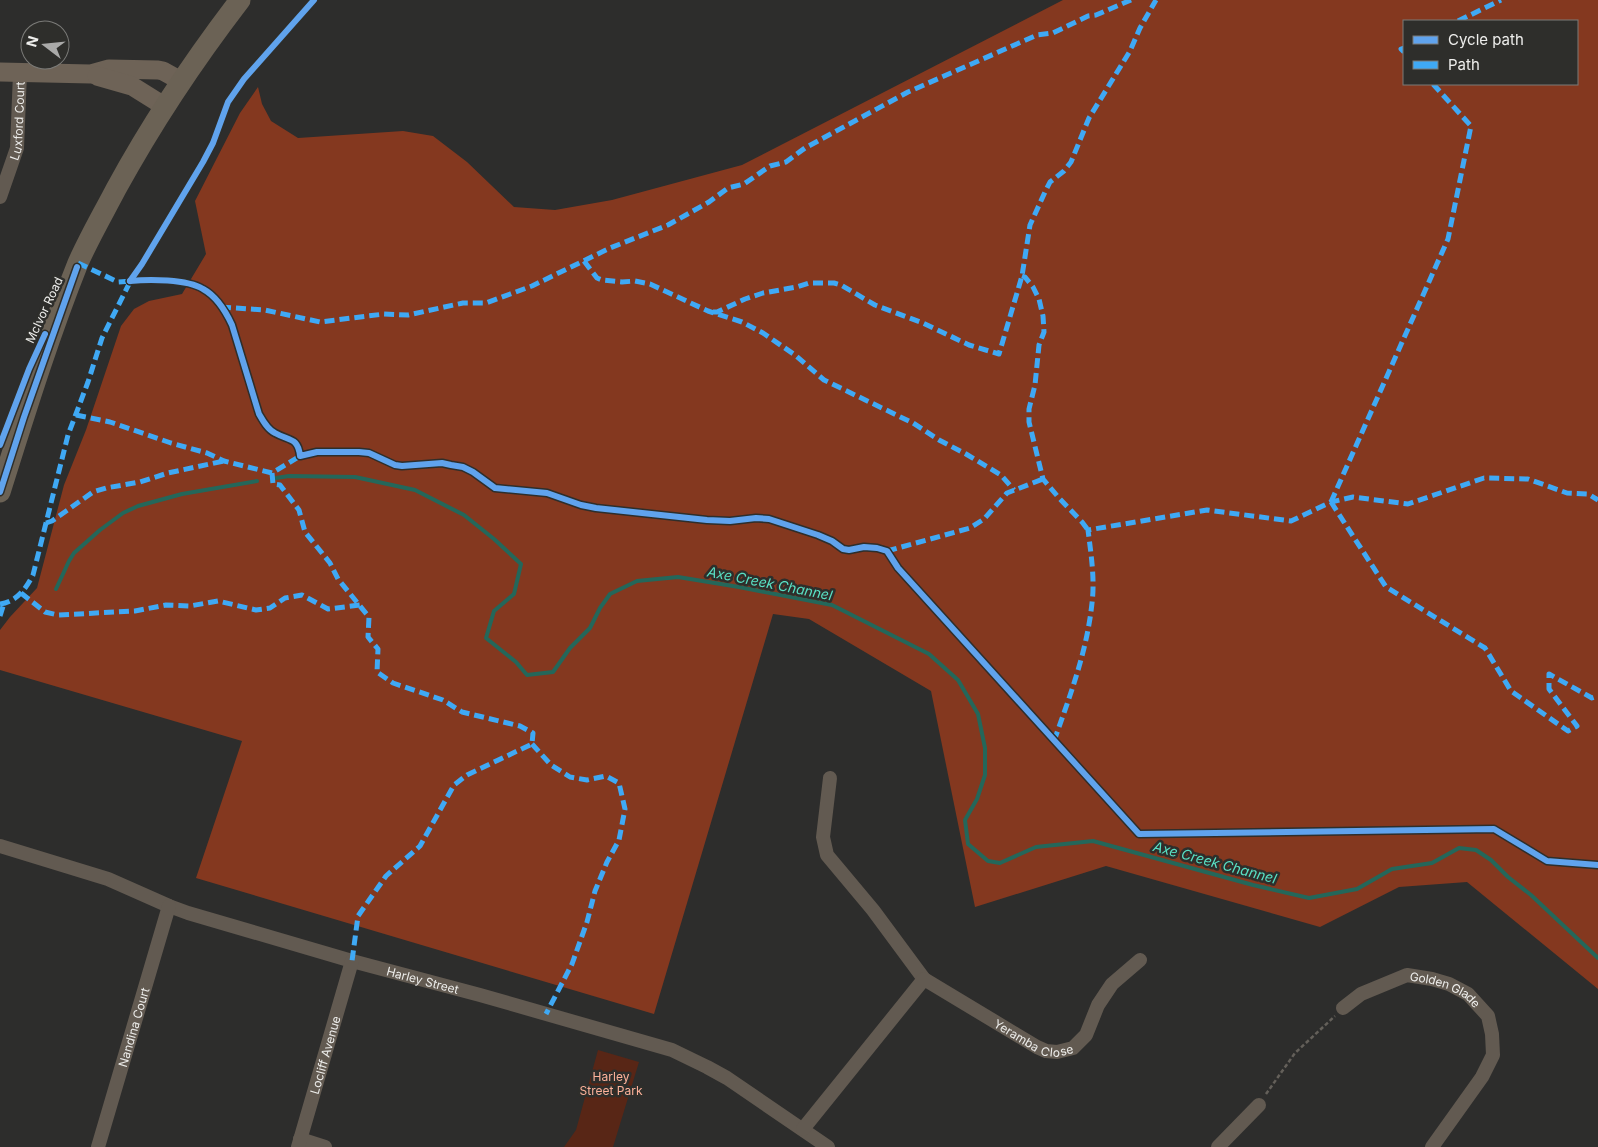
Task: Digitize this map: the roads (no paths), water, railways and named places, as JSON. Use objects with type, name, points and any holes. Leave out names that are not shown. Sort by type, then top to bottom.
[{"type":"main road","name":"McIvor Road","points":[[0,445],[29,369],[93,232],[113,194],[164,106],[212,35],[240,0]]},
{"type":"main road","name":"McIvor Road","points":[[0,492],[27,407],[77,267]]},
{"type":"street","points":[[0,72],[91,74],[109,69],[158,70],[181,81]]},
{"type":"street","name":"Luxford Court","points":[[0,197],[17,148],[20,72]]},
{"type":"street","points":[[91,74],[132,86],[164,106]]},
{"type":"street","name":"Yeramba Close","points":[[830,778],[822,837],[827,855],[873,910],[924,979],[1037,1047],[1046,1051],[1057,1052],[1073,1048],[1086,1035],[1098,1005],[1112,984],[1140,960]]},
{"type":"street","name":"Harley Street","points":[[0,846],[108,880],[168,906],[352,961],[480,994],[672,1050],[727,1078],[828,1147]]},
{"type":"street","name":"Nandina Court","points":[[98,1147],[168,906]]},
{"type":"street","name":"Locliff Avenue","points":[[299,1143],[352,961]]},
{"type":"street","name":"Golden Glade","points":[[1343,1008],[1361,994],[1406,976],[1432,979],[1449,984],[1468,994],[1488,1016],[1492,1034],[1493,1055],[1482,1077],[1432,1147]]},
{"type":"street","points":[[803,1129],[924,979]]},
{"type":"street","points":[[1218,1147],[1259,1105]]},
{"type":"street","points":[[299,1143],[325,1147]]},
{"type":"waterway","name":"Axe Creek Channel","points":[[276,478],[289,476],[355,477],[415,490],[464,515],[521,564],[514,594],[494,611],[486,638],[516,662],[527,675],[553,672],[570,648],[590,628],[600,608],[610,594],[637,581],[678,577],[832,605],[929,654],[958,680],[978,714],[985,748],[985,775],[977,799],[965,820],[968,844],[988,861],[1000,863],[1036,847],[1093,841],[1253,885],[1309,898],[1357,889],[1392,869],[1432,863],[1459,848],[1476,850],[1491,860],[1508,877],[1531,895],[1598,958]]},
{"type":"waterway","name":"Axe Creek Channel","points":[[56,589],[74,553],[123,513],[138,506],[182,494],[257,481]]},
{"type":"park label","name":"Harley Street Park","points":[[611,1083]]}]
